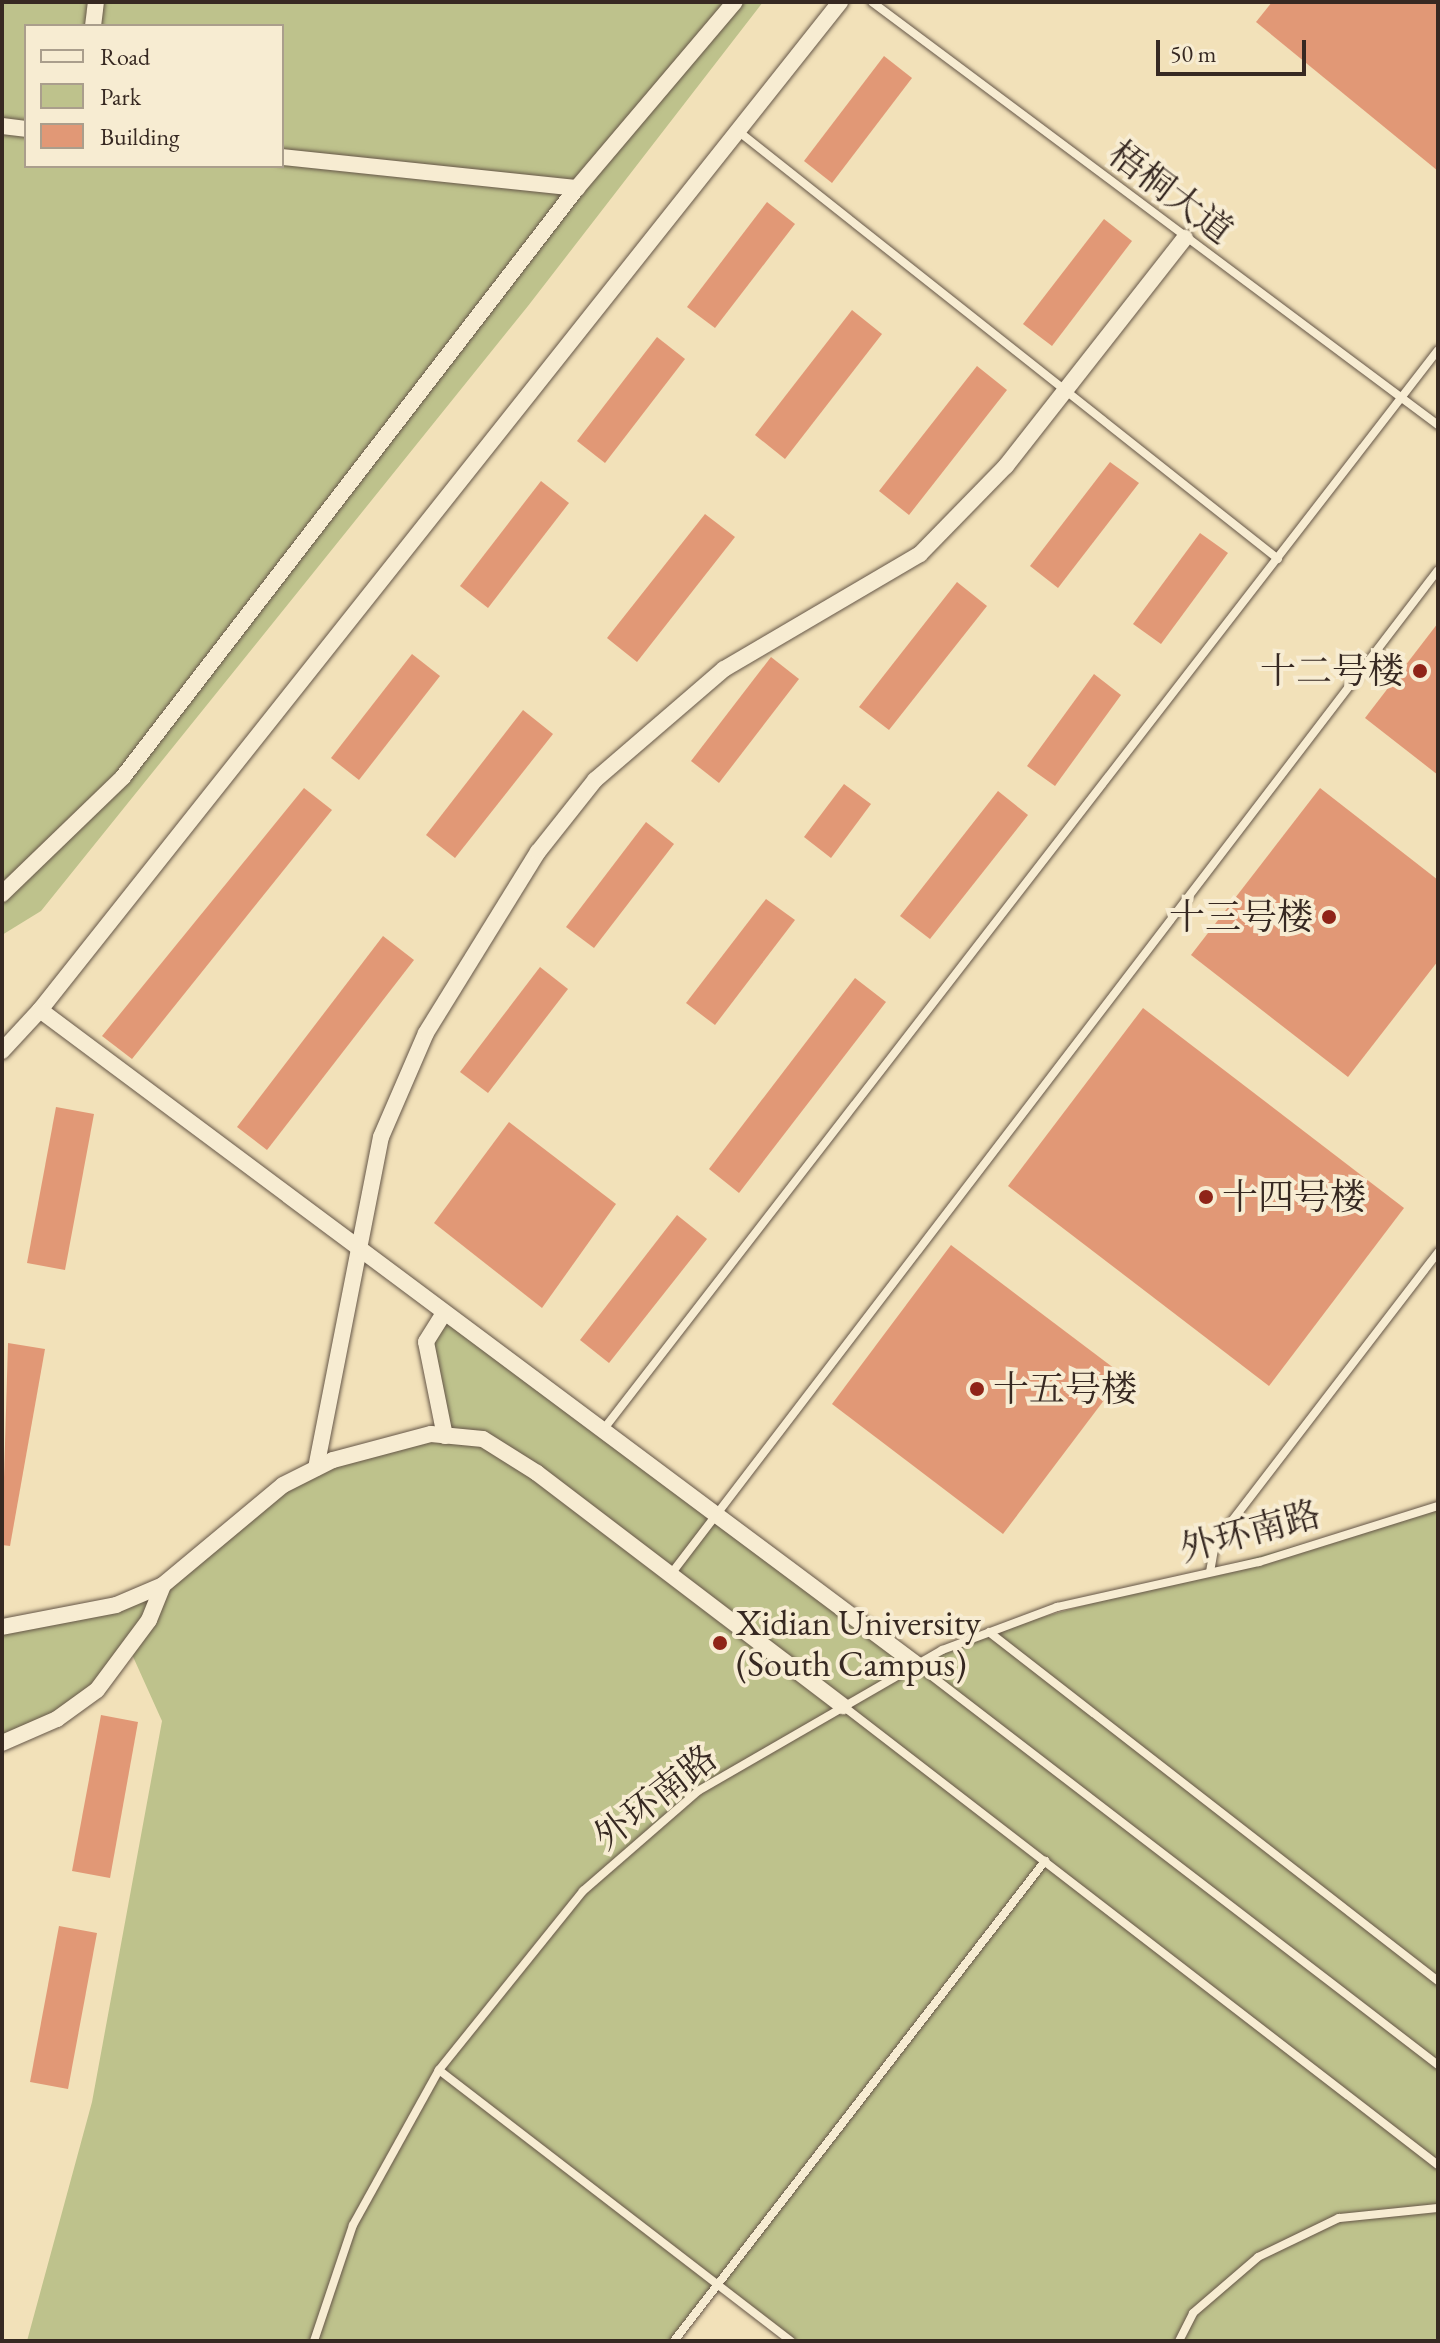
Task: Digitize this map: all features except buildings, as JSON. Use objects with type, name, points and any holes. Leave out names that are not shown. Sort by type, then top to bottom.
[{"type":"street","points":[[93,24],[96,2]]},
{"type":"street","points":[[2,894],[123,777],[577,188],[735,2]]},
{"type":"street","points":[[2,1051],[40,1010],[840,2]]},
{"type":"street","points":[[2,126],[24,129]]},
{"type":"street","points":[[284,157],[577,188]]},
{"type":"street","points":[[316,1468],[381,1137],[426,1033],[538,852],[595,780],[724,669],[920,554],[1067,392],[1185,238]]},
{"type":"street","points":[[40,1010],[916,1664]]},
{"type":"street","points":[[444,1313],[426,1342],[445,1436]]},
{"type":"street","points":[[2,1627],[116,1605],[163,1585],[283,1485],[316,1468],[382,1446],[445,1436],[483,1439],[511,1454],[843,1706]]},
{"type":"street","points":[[2,1743],[57,1719],[97,1690],[149,1620],[163,1585]]},
{"type":"lane","name":"梧桐大道","points":[[872,2],[1438,425]]},
{"type":"lane","points":[[738,131],[1278,559]]},
{"type":"lane","points":[[603,1430],[1438,350]]},
{"type":"lane","points":[[671,1574],[1438,570]]},
{"type":"lane","points":[[1210,1572],[1215,1543],[1438,1252]]},
{"type":"lane","name":"外环南路","points":[[314,2341],[353,2225],[439,2070],[583,1891],[698,1791],[916,1664],[989,1632],[1057,1607],[1210,1572],[1438,1506]]},
{"type":"lane","points":[[989,1632],[1438,1981]]},
{"type":"lane","points":[[916,1664],[1438,2065]]},
{"type":"lane","points":[[843,1706],[1438,2165]]},
{"type":"lane","points":[[674,2341],[1045,1861]]},
{"type":"lane","points":[[439,2070],[791,2341]]},
{"type":"lane","points":[[1179,2341],[1193,2313],[1258,2257],[1339,2218],[1438,2208]]},
{"type":"green space","points":[[2,2],[763,2],[528,306],[41,911],[2,935]]},
{"type":"green space","points":[[444,1313],[916,1664],[989,1632],[1438,1506],[1438,2341],[791,2341],[719,2285],[674,2341],[27,2341],[92,2102],[162,1721],[130,1650],[91,1694],[2,1743],[2,1622],[41,1624],[163,1585],[284,1485],[333,1460],[444,1436],[427,1364]]},
{"type":"place","name":"十二号楼","points":[[1420,671]]},
{"type":"place","name":"十三号楼","points":[[1329,917]]},
{"type":"place","name":"十四号楼","points":[[1206,1197]]},
{"type":"place","name":"十五号楼","points":[[977,1389]]},
{"type":"place","name":"Xidian University (South Campus)","points":[[720,1643]]}]
